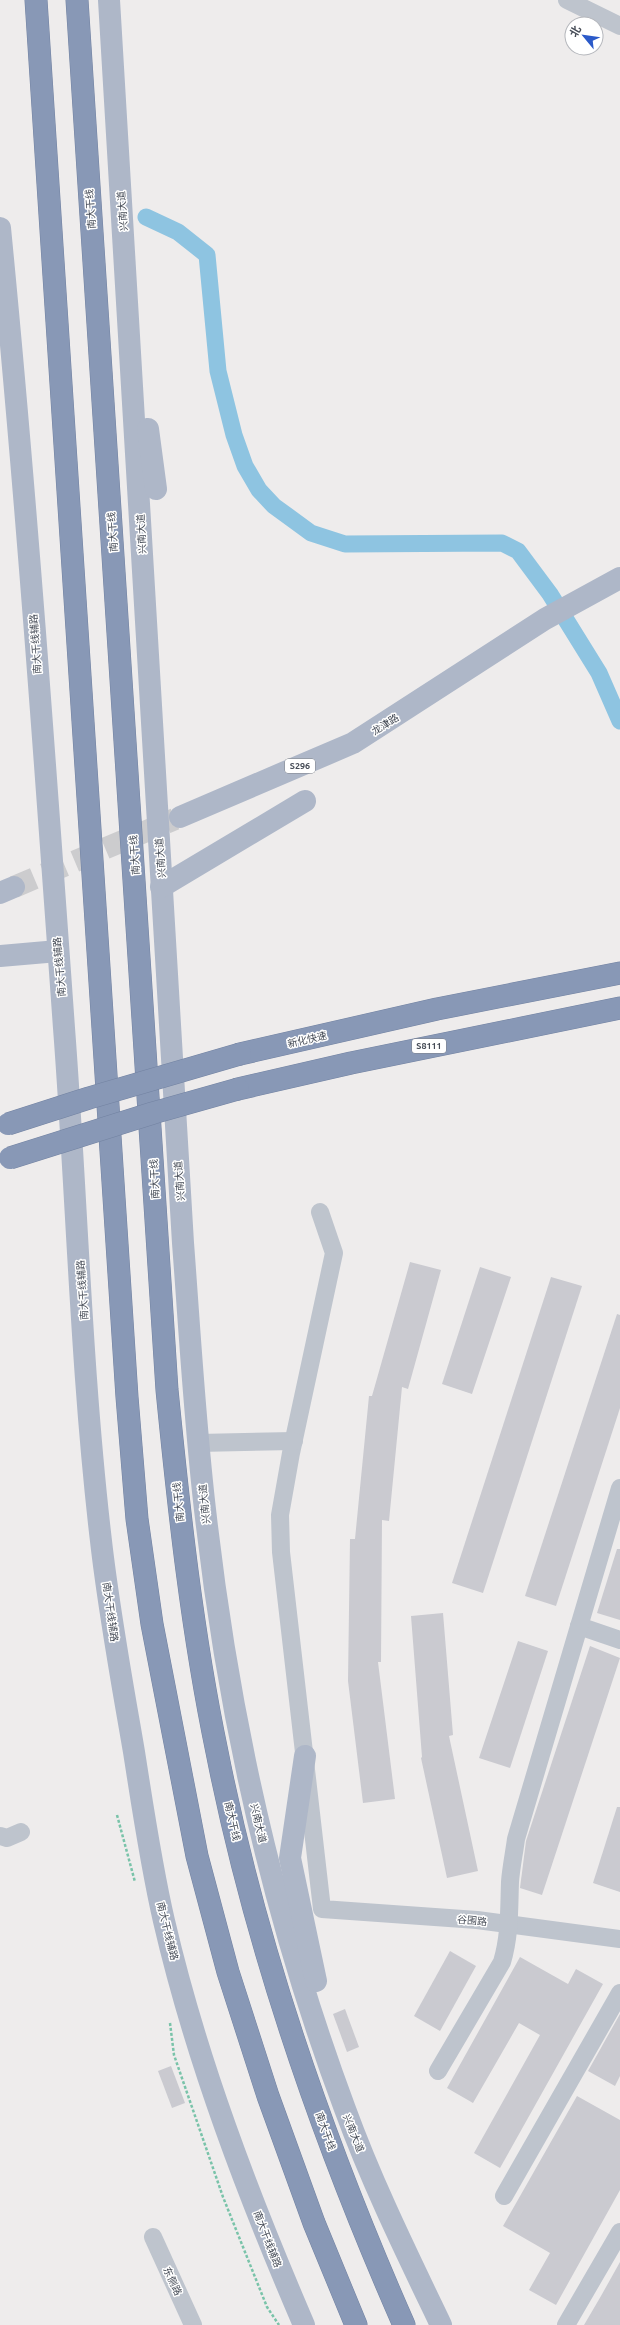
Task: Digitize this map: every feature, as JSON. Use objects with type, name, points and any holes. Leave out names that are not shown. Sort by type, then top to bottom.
[{"type":"highway","points":[[36,0],[127,1398],[138,1526],[152,1624],[175,1749],[197,1856],[228,1972],[274,2111],[314,2223],[356,2325]]},
{"type":"highway","name":"南大干线","points":[[77,0],[167,1382],[180,1523],[195,1631],[217,1753],[266,1954],[307,2080],[339,2166],[404,2325]]},
{"type":"highway","name":"新化快速","points":[[4,1126],[89,1098],[240,1054],[437,1009],[620,973]]},
{"type":"highway","name":"S8111","points":[[5,1160],[153,1113],[238,1089],[381,1056],[620,1008]]},
{"type":"main road","name":"兴南大道","points":[[109,0],[161,887],[198,1443],[206,1520],[222,1628],[258,1821],[291,1945],[324,2052],[345,2111],[374,2180],[441,2325]]},
{"type":"main road","name":"南大干线辅路","points":[[0,228],[13,364],[58,950],[95,1482],[110,1611],[148,1845],[165,1927],[214,2092],[279,2266],[304,2325]]},
{"type":"main road","points":[[123,233],[156,489]]},
{"type":"main road","name":"龙津路","points":[[575,602],[620,570]]},
{"type":"main road","name":"龙津路","points":[[180,817],[353,743],[545,619],[620,578]]},
{"type":"main road","points":[[161,887],[305,801]]},
{"type":"main road","points":[[0,956],[58,950]]},
{"type":"main road","points":[[305,1756],[290,1858],[319,1997],[374,2180]]},
{"type":"street","points":[[567,0],[620,26]]},
{"type":"street","points":[[305,1756],[281,1552],[280,1515],[294,1441],[334,1253],[320,1212]]},
{"type":"street","points":[[198,1443],[294,1441]]},
{"type":"street","points":[[438,2071],[502,1962],[507,1947],[510,1924],[510,1881],[516,1839],[620,1488]]},
{"type":"street","points":[[579,1626],[620,1640]]},
{"type":"street","name":"谷围路","points":[[305,1756],[322,1909],[510,1924],[620,1939]]},
{"type":"street","points":[[0,1836],[7,1838],[21,1832]]},
{"type":"street","points":[[504,2196],[620,1993]]},
{"type":"street","points":[[566,2325],[620,2232]]},
{"type":"street","name":"东侧路","points":[[153,2237],[193,2325]]},
{"type":"building","points":[[410,1262],[441,1270],[408,1389],[402,1387],[389,1521],[382,1520],[381,1662],[378,1662],[395,1799],[363,1803],[348,1681],[350,1539],[355,1539],[369,1396],[372,1396]]},
{"type":"building","points":[[480,1267],[511,1277],[472,1394],[442,1384]]},
{"type":"building","points":[[551,1277],[582,1286],[483,1593],[452,1583]]},
{"type":"building","points":[[617,1314],[620,1315],[620,1408],[556,1606],[525,1596]]},
{"type":"building","points":[[617,1549],[620,1549],[620,1620],[597,1613]]},
{"type":"building","points":[[443,1613],[453,1735],[449,1736],[478,1871],[447,1878],[421,1758],[411,1616]]},
{"type":"building","points":[[518,1641],[548,1651],[510,1768],[479,1758]]},
{"type":"building","points":[[590,1646],[620,1658],[542,1895],[520,1888],[526,1841]]},
{"type":"building","points":[[617,1807],[620,1807],[620,1892],[593,1883]]},
{"type":"building","points":[[450,1951],[476,1966],[440,2031],[414,2016]]},
{"type":"building","points":[[520,1957],[568,1984],[576,1969],[603,1984],[500,2168],[474,2153],[540,2035],[519,2023],[473,2103],[447,2088]]},
{"type":"building","points":[[345,2009],[359,2047],[347,2052],[333,2014]]},
{"type":"building","points":[[620,2014],[620,2076],[615,2086],[588,2071]]},
{"type":"building","points":[[171,2066],[185,2103],[172,2108],[158,2071]]},
{"type":"building","points":[[577,2096],[620,2120],[620,2190],[556,2305],[529,2290],[550,2253],[503,2226]]},
{"type":"building","points":[[620,2262],[620,2325],[584,2325],[601,2296]]},
{"type":"waterway","points":[[146,217],[178,232],[207,255],[218,371],[234,435],[245,466],[259,490],[274,506],[311,533],[345,544],[502,543],[518,551],[550,594],[599,673],[620,721]]},
{"type":"tunnel","points":[[14,887],[175,819]]}]
